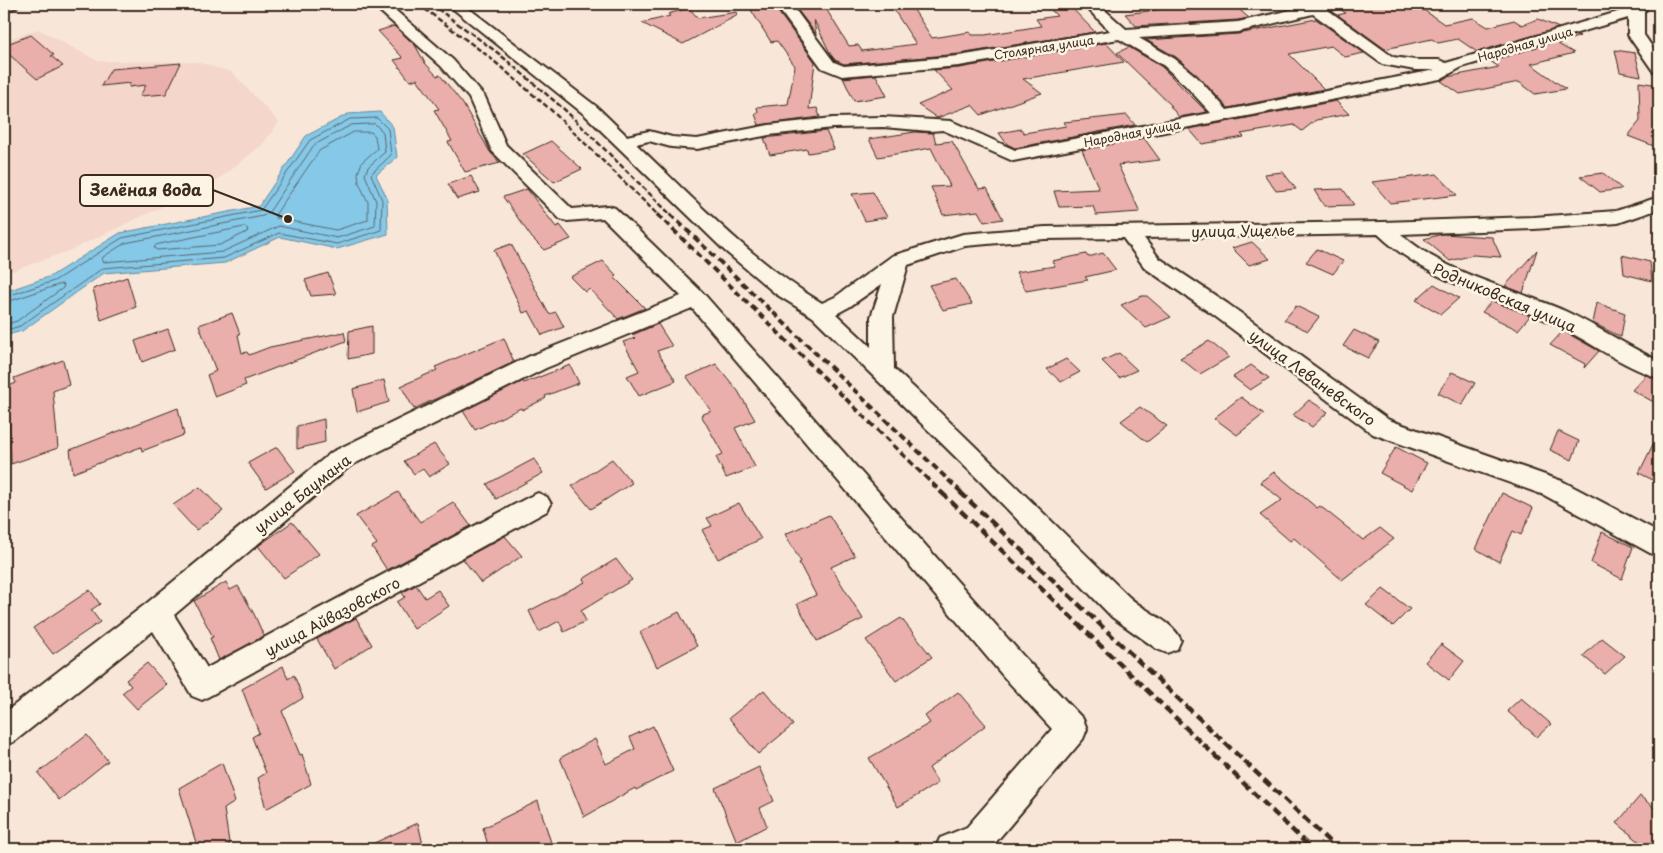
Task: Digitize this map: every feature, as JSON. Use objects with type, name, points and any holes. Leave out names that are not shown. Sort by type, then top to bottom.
[{"type":"street","points":[[4,7],[11,4]]},
{"type":"street","points":[[379,4],[447,64],[477,97],[498,146],[567,215],[608,212],[696,298],[1008,660],[1072,729],[964,844]]},
{"type":"street","points":[[454,4],[591,111],[732,246],[783,289],[831,307],[883,373],[987,472],[1122,608],[1167,640]]},
{"type":"street","name":"Столярная улица","points":[[783,4],[828,65],[842,71],[959,61],[1122,34],[1238,27],[1313,6],[1335,4]]},
{"type":"street","points":[[1090,4],[1122,34],[1170,62],[1191,81],[1223,116]]},
{"type":"street","points":[[1313,6],[1388,61],[1414,65],[1456,64]]},
{"type":"street","points":[[1640,8],[1636,35],[1659,68]]},
{"type":"street","name":"Народная улица","points":[[624,142],[649,136],[671,142],[697,144],[769,130],[832,123],[883,122],[930,126],[945,124],[1013,156],[1440,74],[1456,64],[1640,8]]},
{"type":"street","name":"улица Ущелье","points":[[831,307],[899,261],[963,240],[1045,233],[1383,228],[1618,217],[1659,203]]},
{"type":"street","name":"Родниковская улица","points":[[1383,228],[1397,243],[1429,265],[1558,317],[1659,370]]},
{"type":"street","name":"улица Леваневского","points":[[1128,231],[1152,263],[1220,309],[1381,427],[1553,488],[1659,544]]},
{"type":"street","points":[[883,373],[882,317],[899,261]]},
{"type":"street","name":"улица Баумана","points":[[4,731],[157,612],[342,459],[538,362],[696,298]]},
{"type":"street","name":"улица Айвазовского","points":[[157,612],[202,686],[538,504]]},
{"type":"shaded area","points":[[38,29],[98,61],[197,62],[232,72],[279,122],[262,145],[216,181],[71,250],[4,274],[4,41]]},
{"type":"water","points":[[380,112],[393,127],[397,157],[376,175],[387,198],[388,234],[337,249],[280,237],[225,263],[104,273],[22,331],[4,336],[4,292],[51,276],[120,233],[259,206],[306,136],[348,114]]},
{"type":"building","points":[[793,4],[823,4],[849,46],[858,45],[862,51],[916,44],[890,4],[910,4],[932,38],[970,32],[972,35],[985,35],[1041,26],[1036,19],[1057,16],[1045,4],[1068,4],[1095,32],[959,54],[844,64],[835,60],[831,55],[814,20],[816,34]]},
{"type":"building","points":[[1159,4],[1233,4],[1249,18],[1136,26],[1125,14],[1164,9]]},
{"type":"building","points":[[1362,4],[1415,4],[1444,24],[1473,18],[1488,27],[1514,20],[1522,25],[1538,19],[1559,28],[1477,52],[1458,39],[1438,43],[1432,39],[1385,49],[1338,15],[1346,13],[1340,9],[1342,7]]},
{"type":"building","points":[[773,5],[815,62],[809,109],[817,108],[820,117],[759,125],[755,114],[758,113],[757,107],[788,104],[795,66],[777,41],[771,42],[751,10]]},
{"type":"building","points":[[689,8],[698,18],[737,12],[738,15],[683,44],[642,23],[670,16],[668,14]]},
{"type":"building","points":[[1316,19],[1364,53],[1345,57],[1331,46],[1289,54],[1324,89],[1228,108],[1198,76],[1176,57],[1146,40],[1238,34]]},
{"type":"building","points":[[394,26],[415,45],[425,63],[437,76],[440,75],[463,104],[490,152],[500,163],[465,172],[448,142],[452,141],[434,110],[439,109],[417,79],[410,81],[394,60],[403,58],[378,31]]},
{"type":"building","points":[[31,35],[54,55],[51,56],[63,66],[37,79],[4,50],[4,45]]},
{"type":"building","points":[[1577,35],[1580,36],[1558,44],[1574,53],[1531,64],[1566,89],[1535,94],[1519,82],[1460,94],[1441,81],[1447,77],[1499,67],[1490,61]]},
{"type":"building","points":[[1106,43],[1124,62],[1023,79],[1042,93],[981,115],[972,105],[937,118],[918,105],[953,90],[934,70],[959,68]]},
{"type":"building","points":[[1129,47],[1162,67],[1207,112],[1179,117],[1170,106],[1172,106],[1117,53]]},
{"type":"building","points":[[1615,50],[1635,53],[1641,76],[1620,72]]},
{"type":"building","points":[[181,63],[166,94],[140,96],[146,85],[129,87],[130,83],[101,86],[111,69]]},
{"type":"building","points":[[876,75],[887,96],[854,101],[843,78]]},
{"type":"building","points":[[1639,82],[1659,85],[1659,148],[1628,136],[1640,121]]},
{"type":"building","points":[[1336,101],[1349,114],[1316,120],[1302,131],[1294,125],[1241,134],[1244,137],[1202,144],[1189,129]]},
{"type":"building","points":[[1127,115],[1135,125],[1015,148],[1007,144],[999,133],[1021,129],[1024,133],[1066,126],[1064,122]]},
{"type":"building","points":[[826,131],[834,149],[808,153],[807,149],[770,155],[764,138]]},
{"type":"building","points":[[915,132],[933,133],[936,143],[952,141],[979,189],[987,188],[1003,219],[984,222],[978,211],[943,215],[931,187],[950,186],[931,148],[878,157],[869,139]]},
{"type":"building","points":[[1144,138],[1160,160],[1118,165],[1140,212],[1096,215],[1093,206],[1059,207],[1054,191],[1099,189],[1082,150]]},
{"type":"building","points":[[551,141],[582,169],[554,182],[523,154]]},
{"type":"building","points":[[1283,172],[1296,189],[1276,191],[1264,174]]},
{"type":"building","points":[[1603,173],[1622,189],[1600,192],[1580,176]]},
{"type":"building","points":[[1437,174],[1457,195],[1390,203],[1372,182]]},
{"type":"building","points":[[471,176],[480,192],[457,199],[448,184]]},
{"type":"building","points":[[527,189],[556,227],[560,225],[571,239],[544,250],[532,238],[503,197]]},
{"type":"building","points":[[1343,189],[1354,205],[1324,206],[1314,190]]},
{"type":"building","points":[[873,192],[887,217],[865,221],[852,194]]},
{"type":"building","points":[[1442,234],[1492,237],[1501,257],[1473,255],[1450,261],[1424,239]]},
{"type":"building","points":[[1252,242],[1270,259],[1249,265],[1232,248]]},
{"type":"building","points":[[511,244],[549,314],[556,312],[564,327],[542,335],[529,311],[523,313],[494,250]]},
{"type":"building","points":[[1317,249],[1343,261],[1333,274],[1306,262]]},
{"type":"building","points":[[1537,250],[1523,293],[1505,286]]},
{"type":"building","points":[[1103,253],[1116,270],[1085,277],[1088,280],[1026,291],[1016,272],[1055,266],[1052,261],[1086,254],[1088,257]]},
{"type":"building","points":[[1622,255],[1650,262],[1652,281],[1624,274]]},
{"type":"building","points":[[603,261],[617,276],[614,277],[645,308],[618,319],[590,289],[585,292],[570,277]]},
{"type":"building","points":[[328,273],[336,294],[311,296],[305,280]]},
{"type":"building","points":[[127,277],[136,307],[101,320],[93,289]]},
{"type":"building","points":[[956,279],[972,304],[943,310],[929,285]]},
{"type":"building","points":[[1434,284],[1459,298],[1441,314],[1416,300]]},
{"type":"building","points":[[1142,296],[1147,296],[1171,317],[1146,328],[1121,305]]},
{"type":"building","points":[[1492,301],[1530,316],[1518,330],[1482,312]]},
{"type":"building","points":[[1597,303],[1625,313],[1621,337],[1593,323]]},
{"type":"building","points":[[1296,306],[1319,317],[1308,331],[1284,320]]},
{"type":"building","points":[[232,313],[240,334],[238,335],[242,353],[247,352],[249,355],[270,347],[344,332],[346,341],[244,380],[246,385],[215,397],[207,375],[216,371],[199,325]]},
{"type":"building","points":[[658,324],[672,346],[657,351],[676,381],[639,396],[627,376],[639,371],[623,342],[635,338],[632,335]]},
{"type":"building","points":[[372,326],[372,354],[348,359],[349,331]]},
{"type":"building","points":[[168,329],[175,349],[142,362],[135,341]]},
{"type":"building","points":[[1354,330],[1379,342],[1368,358],[1343,346]]},
{"type":"building","points":[[1563,331],[1599,351],[1584,368],[1585,364],[1550,345]]},
{"type":"building","points":[[504,338],[514,362],[414,409],[401,386],[437,370],[435,367]]},
{"type":"building","points":[[1209,341],[1229,357],[1200,374],[1180,358]]},
{"type":"building","points":[[1119,353],[1137,370],[1119,378],[1102,361]]},
{"type":"building","points":[[1066,359],[1080,372],[1061,382],[1047,369]]},
{"type":"building","points":[[63,360],[69,385],[53,391],[58,448],[11,464],[9,409],[4,411],[4,388],[16,383],[14,378]]},
{"type":"building","points":[[716,364],[738,391],[755,420],[735,428],[755,467],[726,478],[716,457],[723,454],[701,415],[711,411],[687,377]]},
{"type":"building","points":[[570,365],[579,383],[545,396],[546,398],[522,410],[521,408],[475,430],[463,411],[523,381],[524,383]]},
{"type":"building","points":[[1251,365],[1269,378],[1250,390],[1233,377]]},
{"type":"building","points":[[1452,372],[1475,383],[1462,405],[1438,393]]},
{"type":"building","points":[[1646,375],[1659,380],[1659,405],[1632,390]]},
{"type":"building","points":[[384,380],[389,402],[357,412],[353,389]]},
{"type":"building","points":[[1241,397],[1264,414],[1237,435],[1214,418]]},
{"type":"building","points":[[1309,400],[1328,412],[1312,427],[1293,415]]},
{"type":"building","points":[[1140,407],[1167,426],[1147,442],[1121,421]]},
{"type":"building","points":[[178,408],[184,435],[142,451],[141,447],[73,473],[70,450]]},
{"type":"building","points":[[324,419],[325,442],[297,449],[297,426]]},
{"type":"building","points":[[1558,431],[1579,441],[1572,460],[1550,450]]},
{"type":"building","points":[[1659,432],[1659,483],[1639,473]]},
{"type":"building","points":[[434,444],[450,464],[429,477],[423,469],[414,474],[404,461]]},
{"type":"building","points":[[277,447],[295,471],[266,488],[248,463]]},
{"type":"building","points":[[1396,447],[1427,463],[1412,490],[1380,473]]},
{"type":"building","points":[[534,459],[543,473],[496,499],[487,484]]},
{"type":"building","points":[[612,459],[632,483],[591,509],[572,486]]},
{"type":"building","points":[[1274,472],[1317,508],[1320,506],[1363,540],[1380,528],[1394,539],[1342,580],[1294,538],[1290,541],[1260,515],[1282,500],[1260,482]]},
{"type":"building","points":[[200,487],[223,511],[196,530],[173,505]]},
{"type":"building","points":[[398,492],[420,522],[453,502],[471,526],[387,570],[372,547],[377,544],[356,516]]},
{"type":"building","points":[[1502,493],[1533,508],[1521,535],[1513,531],[1499,562],[1476,549]]},
{"type":"building","points":[[739,503],[761,539],[718,559],[702,530],[712,526],[707,518]]},
{"type":"building","points":[[829,515],[855,556],[831,567],[863,619],[817,641],[797,604],[816,595],[799,563],[801,562],[785,534]]},
{"type":"building","points":[[292,522],[319,554],[284,578],[258,546]]},
{"type":"building","points":[[1602,532],[1633,547],[1622,579],[1591,563]]},
{"type":"building","points":[[505,536],[522,556],[481,583],[463,559]]},
{"type":"building","points":[[616,559],[632,580],[581,611],[586,621],[564,632],[559,621],[539,632],[529,611],[585,582],[583,579]]},
{"type":"building","points":[[226,582],[230,590],[238,586],[264,636],[219,660],[210,638],[213,637],[194,601]]},
{"type":"building","points":[[416,585],[425,598],[438,590],[449,606],[414,629],[397,602],[405,597],[402,593]]},
{"type":"building","points":[[1383,589],[1410,609],[1393,626],[1366,605]]},
{"type":"building","points":[[90,590],[100,604],[91,610],[100,622],[53,654],[33,628]]},
{"type":"building","points":[[679,612],[697,646],[657,667],[640,632]]},
{"type":"building","points":[[356,618],[372,645],[334,669],[317,639]]},
{"type":"building","points":[[901,618],[932,657],[896,681],[866,640]]},
{"type":"building","points":[[1602,638],[1625,656],[1605,674],[1583,656]]},
{"type":"building","points":[[1441,644],[1464,661],[1449,680],[1425,662]]},
{"type":"building","points":[[147,663],[167,685],[137,709],[122,693],[131,686],[126,680]]},
{"type":"building","points":[[283,666],[288,679],[294,675],[303,698],[282,711],[300,755],[302,754],[311,784],[266,809],[258,778],[266,773],[252,737],[259,733],[242,689]]},
{"type":"building","points":[[764,690],[793,725],[758,754],[729,718]]},
{"type":"building","points":[[958,692],[986,725],[929,768],[938,783],[898,807],[869,758],[930,723],[925,716]]},
{"type":"building","points":[[1521,698],[1551,724],[1537,737],[1507,711]]},
{"type":"building","points":[[653,726],[673,771],[636,790],[635,788],[584,817],[560,758],[595,739],[606,764],[635,749],[630,737]]},
{"type":"building","points":[[87,735],[108,761],[59,800],[38,773]]},
{"type":"building","points":[[222,763],[235,802],[224,809],[230,849],[198,849],[179,788]]},
{"type":"building","points":[[759,767],[774,801],[760,808],[767,826],[737,842],[715,788]]},
{"type":"building","points":[[1640,796],[1659,812],[1659,849],[1648,849],[1617,823]]},
{"type":"building","points":[[538,801],[553,849],[489,849],[483,828]]},
{"type":"building","points":[[418,823],[424,849],[361,849]]},
{"type":"railway","points":[[418,4],[488,56],[551,110],[658,215]]},
{"type":"railway","points":[[431,4],[498,53],[565,110],[671,215]]},
{"type":"railway","points":[[657,214],[942,493]]},
{"type":"railway","points":[[670,214],[962,493]]},
{"type":"railway","points":[[941,492],[1312,849]]},
{"type":"railway","points":[[960,492],[1337,849]]},
{"type":"place","name":"Зелёная вода","points":[[288,219]]}]
